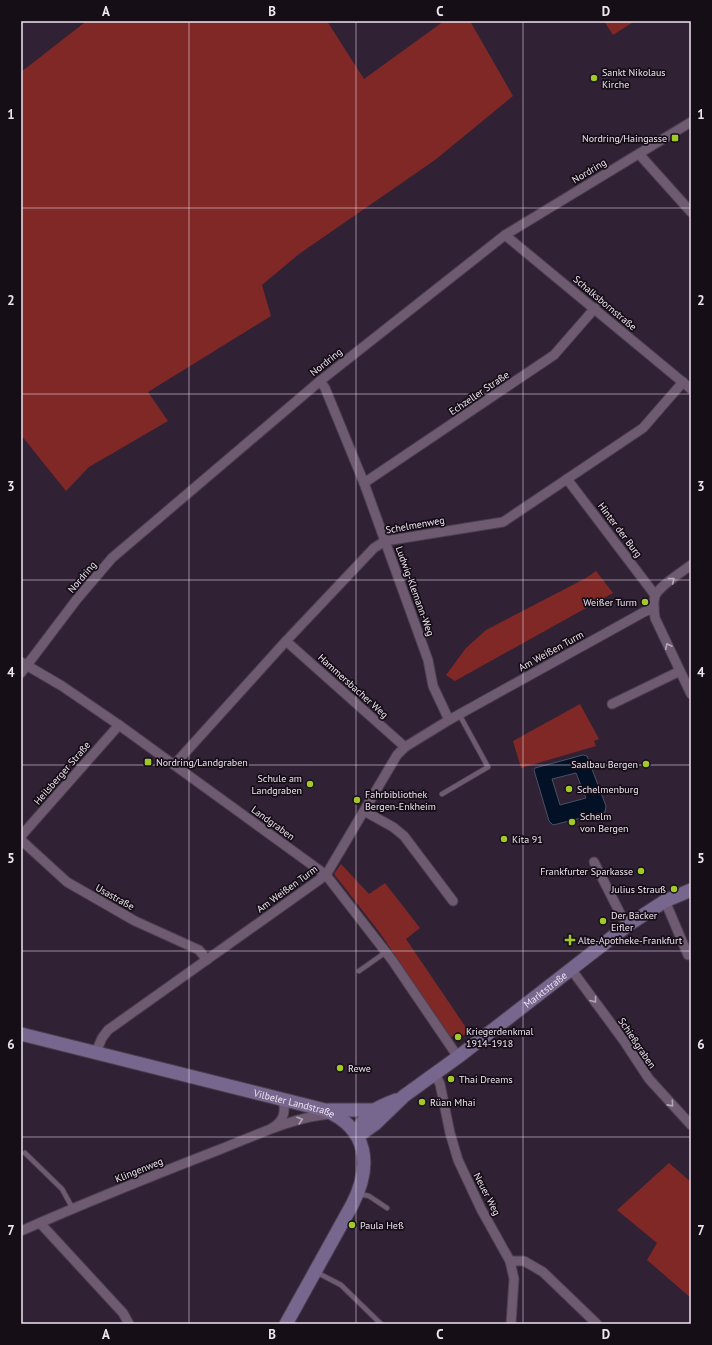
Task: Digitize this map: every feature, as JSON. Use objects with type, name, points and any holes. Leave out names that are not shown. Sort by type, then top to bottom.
[{"type":"main road","name":"Marktstraße","points":[[358,1136],[375,1124],[404,1096],[458,1057],[570,968],[628,925],[665,901],[691,890]]},
{"type":"main road","name":"Vilbeler Landstraße","points":[[21,1034],[330,1112],[351,1126],[358,1136],[363,1151],[364,1162],[358,1194],[286,1324]]},
{"type":"main road","name":"Marktstraße","points":[[358,1136],[361,1124],[367,1114],[404,1096]]},
{"type":"main road","points":[[330,1112],[374,1110]]},
{"type":"street","name":"Nordring","points":[[21,673],[24,664],[112,558],[320,381],[505,234],[691,122]]},
{"type":"street","points":[[639,154],[691,212]]},
{"type":"street","name":"Schalksbornstraße","points":[[505,234],[691,388]]},
{"type":"street","name":"Echzeller Straße","points":[[364,483],[554,356],[595,308]]},
{"type":"street","name":"Ludwig-Klemann-Weg","points":[[320,381],[325,388],[364,483],[428,660],[433,686],[449,720]]},
{"type":"street","name":"Schelmenweg","points":[[174,765],[286,641],[374,548],[385,541],[503,522],[643,428],[683,382]]},
{"type":"street","name":"Hinter der Burg","points":[[567,479],[655,595]]},
{"type":"street","points":[[691,565],[655,595],[654,608],[654,618],[691,694]]},
{"type":"street","name":"Am Weißen Turm","points":[[96,1052],[102,1038],[108,1030],[326,875],[397,755],[405,747],[459,714],[654,608]]},
{"type":"street","name":"Hammersbacher Weg","points":[[286,641],[405,747]]},
{"type":"street","name":"Landgraben","points":[[24,664],[62,686],[119,725],[326,875],[386,952],[458,1057]]},
{"type":"street","points":[[612,704],[680,671]]},
{"type":"street","name":"Heilsberger Straße","points":[[21,836],[119,725]]},
{"type":"street","points":[[364,811],[393,827],[404,836],[453,901]]},
{"type":"street","name":"Usastraße","points":[[21,840],[67,882],[136,921],[199,950],[207,960]]},
{"type":"street","points":[[594,862],[613,901],[628,925]]},
{"type":"street","points":[[665,901],[688,955]]},
{"type":"street","name":"Schießgraben","points":[[570,968],[624,1041],[648,1079],[691,1125]]},
{"type":"street","name":"Neuer Weg","points":[[435,1074],[440,1084],[450,1133],[458,1160],[481,1209],[510,1261],[514,1279],[511,1324]]},
{"type":"street","name":"Klingenweg","points":[[266,1132],[278,1125],[283,1118],[285,1108],[283,1100]]},
{"type":"street","name":"Klingenweg","points":[[21,1232],[73,1209],[266,1132],[300,1120],[330,1112]]},
{"type":"street","points":[[40,1223],[123,1313],[129,1324]]},
{"type":"street","points":[[510,1261],[524,1260],[543,1272],[597,1324]]},
{"type":"lane","points":[[442,794],[488,767],[459,714]]},
{"type":"lane","points":[[359,971],[386,952]]},
{"type":"lane","points":[[24,1153],[62,1189],[73,1209]]},
{"type":"lane","points":[[358,1194],[369,1196],[387,1208]]},
{"type":"lane","points":[[315,1272],[341,1285],[381,1324]]},
{"type":"shaded area","points":[[83,21],[327,21],[364,79],[444,21],[470,21],[513,96],[435,160],[299,254],[262,285],[271,316],[148,392],[168,421],[89,467],[66,491],[21,435],[21,72],[84,23]]},
{"type":"shaded area","points":[[604,21],[635,21],[613,35]]},
{"type":"shaded area","points":[[596,571],[613,593],[455,681],[446,675],[466,648],[486,630],[586,578]]},
{"type":"shaded area","points":[[580,704],[599,739],[594,741],[596,746],[521,768],[513,741]]},
{"type":"shaded area","points":[[341,864],[369,894],[385,883],[420,928],[406,939],[469,1032],[462,1036],[450,1037],[380,933],[334,874]]},
{"type":"shaded area","points":[[669,1163],[691,1182],[691,1298],[647,1260],[657,1243],[617,1210]]},
{"type":"water","points":[[583,755],[587,756],[606,806],[605,812],[553,825],[549,821],[534,770],[535,768]],"holes":[[[576,773],[586,798],[560,805],[552,779]]]},
{"type":"place","name":"Sankt Nikolaus Kirche","points":[[594,78]]},
{"type":"place","name":"Nordring/Haingasse","points":[[675,138]]},
{"type":"place","name":"Weißer Turm","points":[[645,602]]},
{"type":"place","name":"Nordring/Landgraben","points":[[148,762]]},
{"type":"place","name":"Saalbau Bergen","points":[[646,764]]},
{"type":"place","name":"Schule am Landgraben","points":[[310,784]]},
{"type":"place","name":"Schelmenburg","points":[[569,789]]},
{"type":"place","name":"Fahrbibliothek Bergen-Enkheim","points":[[357,800]]},
{"type":"place","name":"Schelm von Bergen","points":[[572,822]]},
{"type":"place","name":"Kita 91","points":[[504,839]]},
{"type":"place","name":"Frankfurter Sparkasse","points":[[641,871]]},
{"type":"place","name":"Julius Strauß","points":[[674,889]]},
{"type":"place","name":"Der Bäcker Eifler","points":[[603,921]]},
{"type":"place","name":"Alte-Apotheke-Frankfurt","points":[[570,940]]},
{"type":"place","name":"Kriegerdenkmal 1914-1918","points":[[458,1037]]},
{"type":"place","name":"Rewe","points":[[340,1068]]},
{"type":"place","name":"Thai Dreams","points":[[451,1079]]},
{"type":"place","name":"Rüan Mhai","points":[[422,1102]]},
{"type":"place","name":"Paula Heß","points":[[352,1225]]}]
